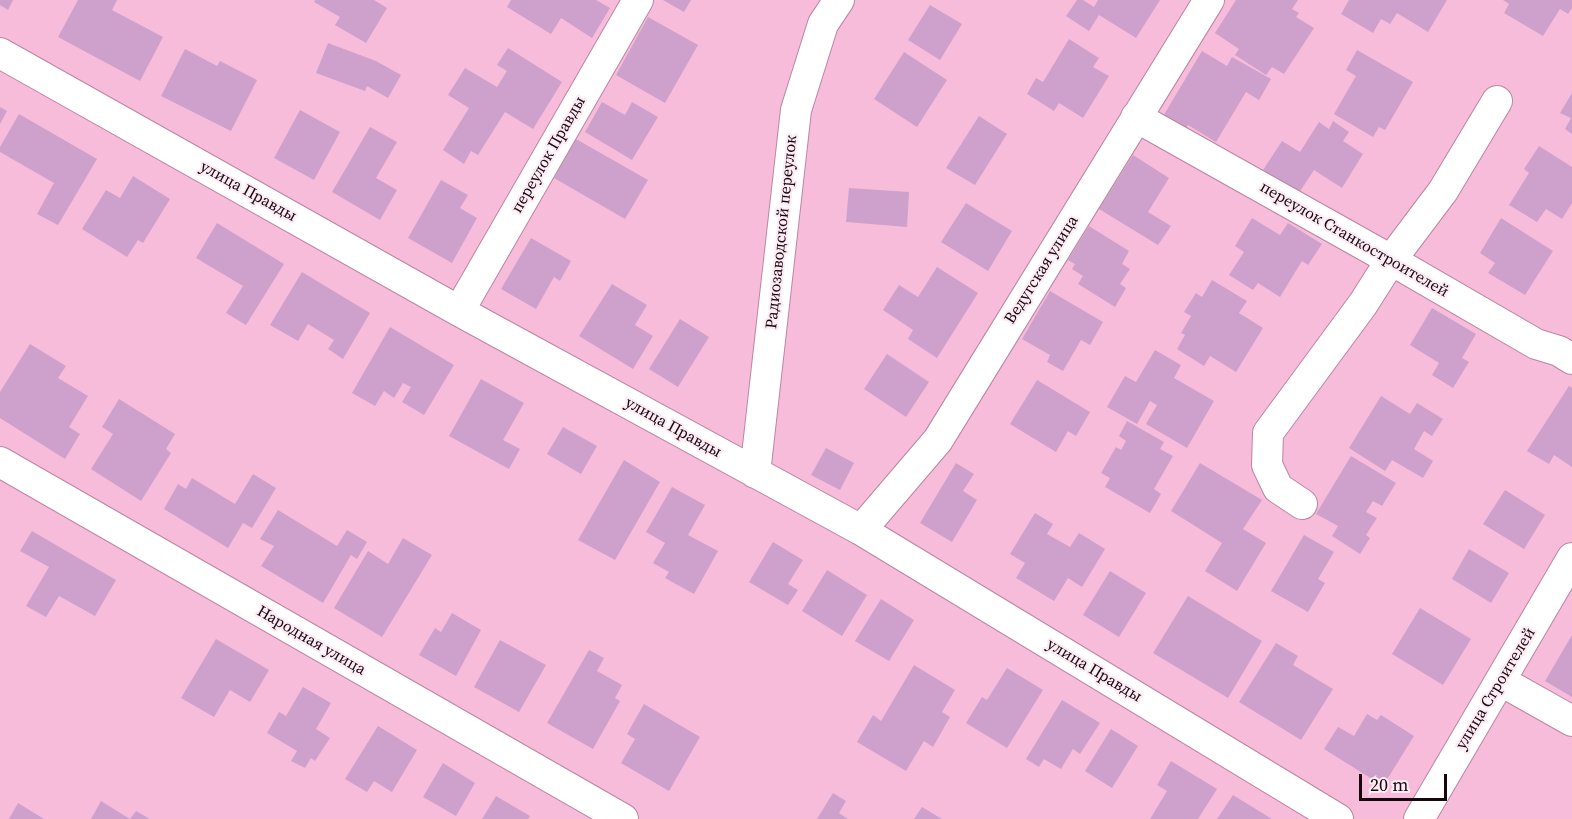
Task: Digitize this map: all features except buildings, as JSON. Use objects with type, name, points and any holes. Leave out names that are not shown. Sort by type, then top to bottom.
[{"type":"street","name":"переулок Правды","points":[[459,311],[638,0]]},
{"type":"street","name":"Радиозаводской переулок","points":[[755,473],[796,110],[823,24],[839,0]]},
{"type":"street","name":"Ведугская улица","points":[[861,530],[938,440],[1209,0]]},
{"type":"street","name":"улица Правды","points":[[0,53],[459,311],[861,530],[1338,819]]},
{"type":"street","points":[[1302,504],[1278,488],[1267,465],[1268,433],[1443,191],[1497,101]]},
{"type":"street","name":"переулок Станкостроителей","points":[[1136,117],[1536,344],[1559,351],[1572,359]]},
{"type":"street","name":"Народная улица","points":[[0,462],[623,819]]},
{"type":"street","name":"улица Строителей","points":[[1419,819],[1502,681],[1572,558]]},
{"type":"street","points":[[1502,681],[1572,721]]}]
